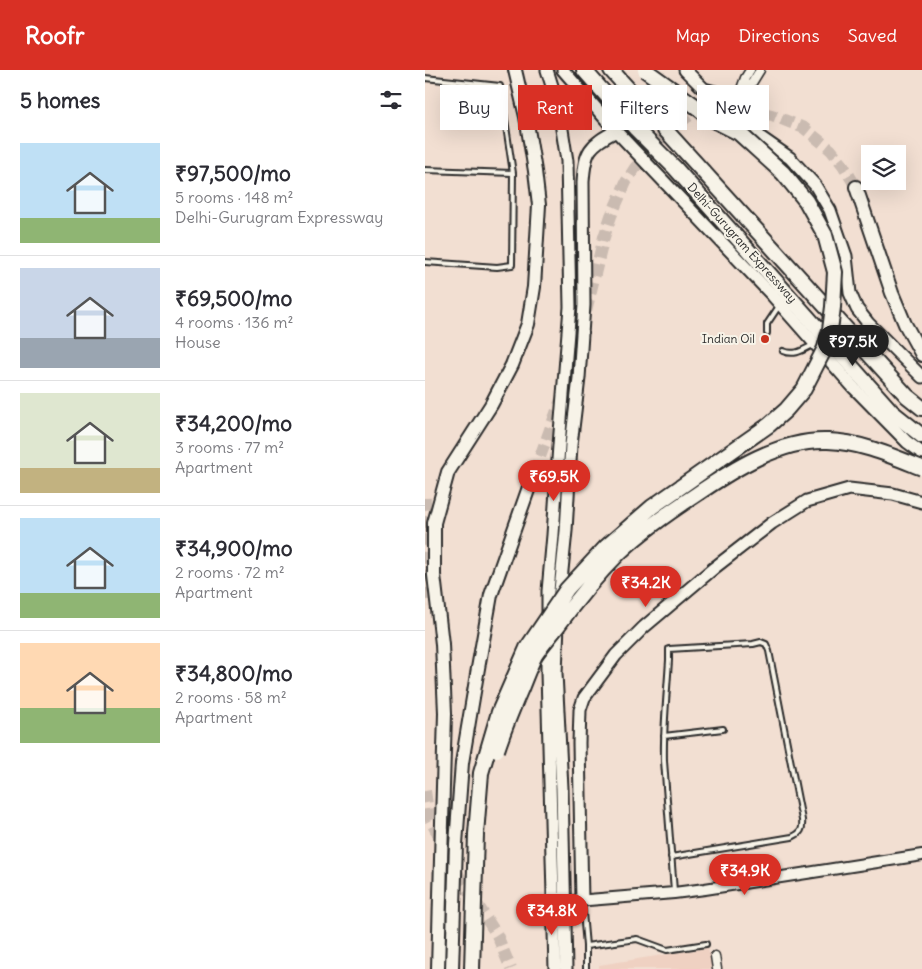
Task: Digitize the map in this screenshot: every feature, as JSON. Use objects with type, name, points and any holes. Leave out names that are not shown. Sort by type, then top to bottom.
[{"type":"highway","points":[[438,969],[445,713],[442,644],[434,575],[434,523],[448,472],[491,405],[512,365],[528,324],[534,287],[539,205],[526,117],[515,70]]},
{"type":"highway","name":"Delhi-Gurugram Expressway","points":[[584,70],[636,129],[675,168],[892,412],[922,436]]},
{"type":"highway","name":"Delhi-Gurugram Expressway","points":[[611,70],[907,396],[922,408]]},
{"type":"highway","points":[[472,969],[476,834],[481,773],[499,712],[527,648],[567,589],[606,547],[653,507],[769,425],[786,410],[803,389],[825,348],[830,330],[835,272],[825,235],[806,201],[783,173],[739,133],[713,120],[645,70]]},
{"type":"highway","points":[[856,187],[892,293],[905,324],[922,355]]},
{"type":"highway","points":[[477,814],[502,734],[535,655],[585,590],[618,555],[659,520],[715,481],[739,467],[760,456],[795,445],[827,440],[849,443],[875,449],[922,468]]},
{"type":"highway","points":[[452,969],[456,844],[462,763],[491,595],[533,472]]},
{"type":"main road","points":[[547,70],[561,123],[567,161],[570,307],[548,591],[547,672],[555,969]]},
{"type":"main road","points":[[563,70],[617,131],[780,304],[854,388],[907,442],[922,453]]},
{"type":"main road","points":[[685,70],[700,85]]},
{"type":"main road","points":[[756,130],[760,137],[790,158],[815,185],[830,210],[846,256],[850,293],[857,309],[868,323],[922,377]]},
{"type":"main road","points":[[566,969],[562,788],[556,673],[571,445],[579,378],[584,305],[584,164],[593,145],[600,139],[617,131]]},
{"type":"main road","points":[[582,901],[580,710],[584,698],[616,656],[644,627],[714,568],[771,523],[807,501],[849,489],[893,494],[922,502]]},
{"type":"street","points":[[750,85],[761,70]]},
{"type":"street","points":[[742,85],[749,71]]},
{"type":"street","points":[[564,902],[674,893],[922,855]]},
{"type":"street","points":[[715,956],[717,969]]},
{"type":"lane","points":[[425,78],[500,86],[513,173],[512,265],[497,266],[425,262]]},
{"type":"lane","points":[[425,170],[513,173]]},
{"type":"lane","points":[[767,333],[767,324],[780,304],[782,288]]},
{"type":"lane","points":[[783,351],[797,353],[815,344]]},
{"type":"lane","points":[[671,857],[792,837],[799,834],[802,829],[771,660],[766,644],[761,642],[669,649],[663,736],[664,761],[671,857],[674,893]]},
{"type":"lane","points":[[663,736],[723,729]]},
{"type":"lane","points":[[582,901],[586,969]]},
{"type":"lane","points":[[586,946],[637,939],[667,950],[706,944]]},
{"type":"shaded area","points":[[708,948],[712,969],[599,969],[599,965]]},
{"type":"tunnel","points":[[586,311],[604,237],[626,182],[635,168],[663,136],[687,117],[705,107],[732,106],[772,115],[804,128],[831,150],[843,165],[856,187]]},
{"type":"tunnel","points":[[534,473],[570,375],[579,340]]},
{"type":"tunnel","points":[[425,498],[427,530],[425,606]]},
{"type":"tunnel","points":[[425,791],[429,817],[459,876],[497,935],[511,969]]},
{"type":"place","name":"Indian Oil","points":[[765,339]]}]
